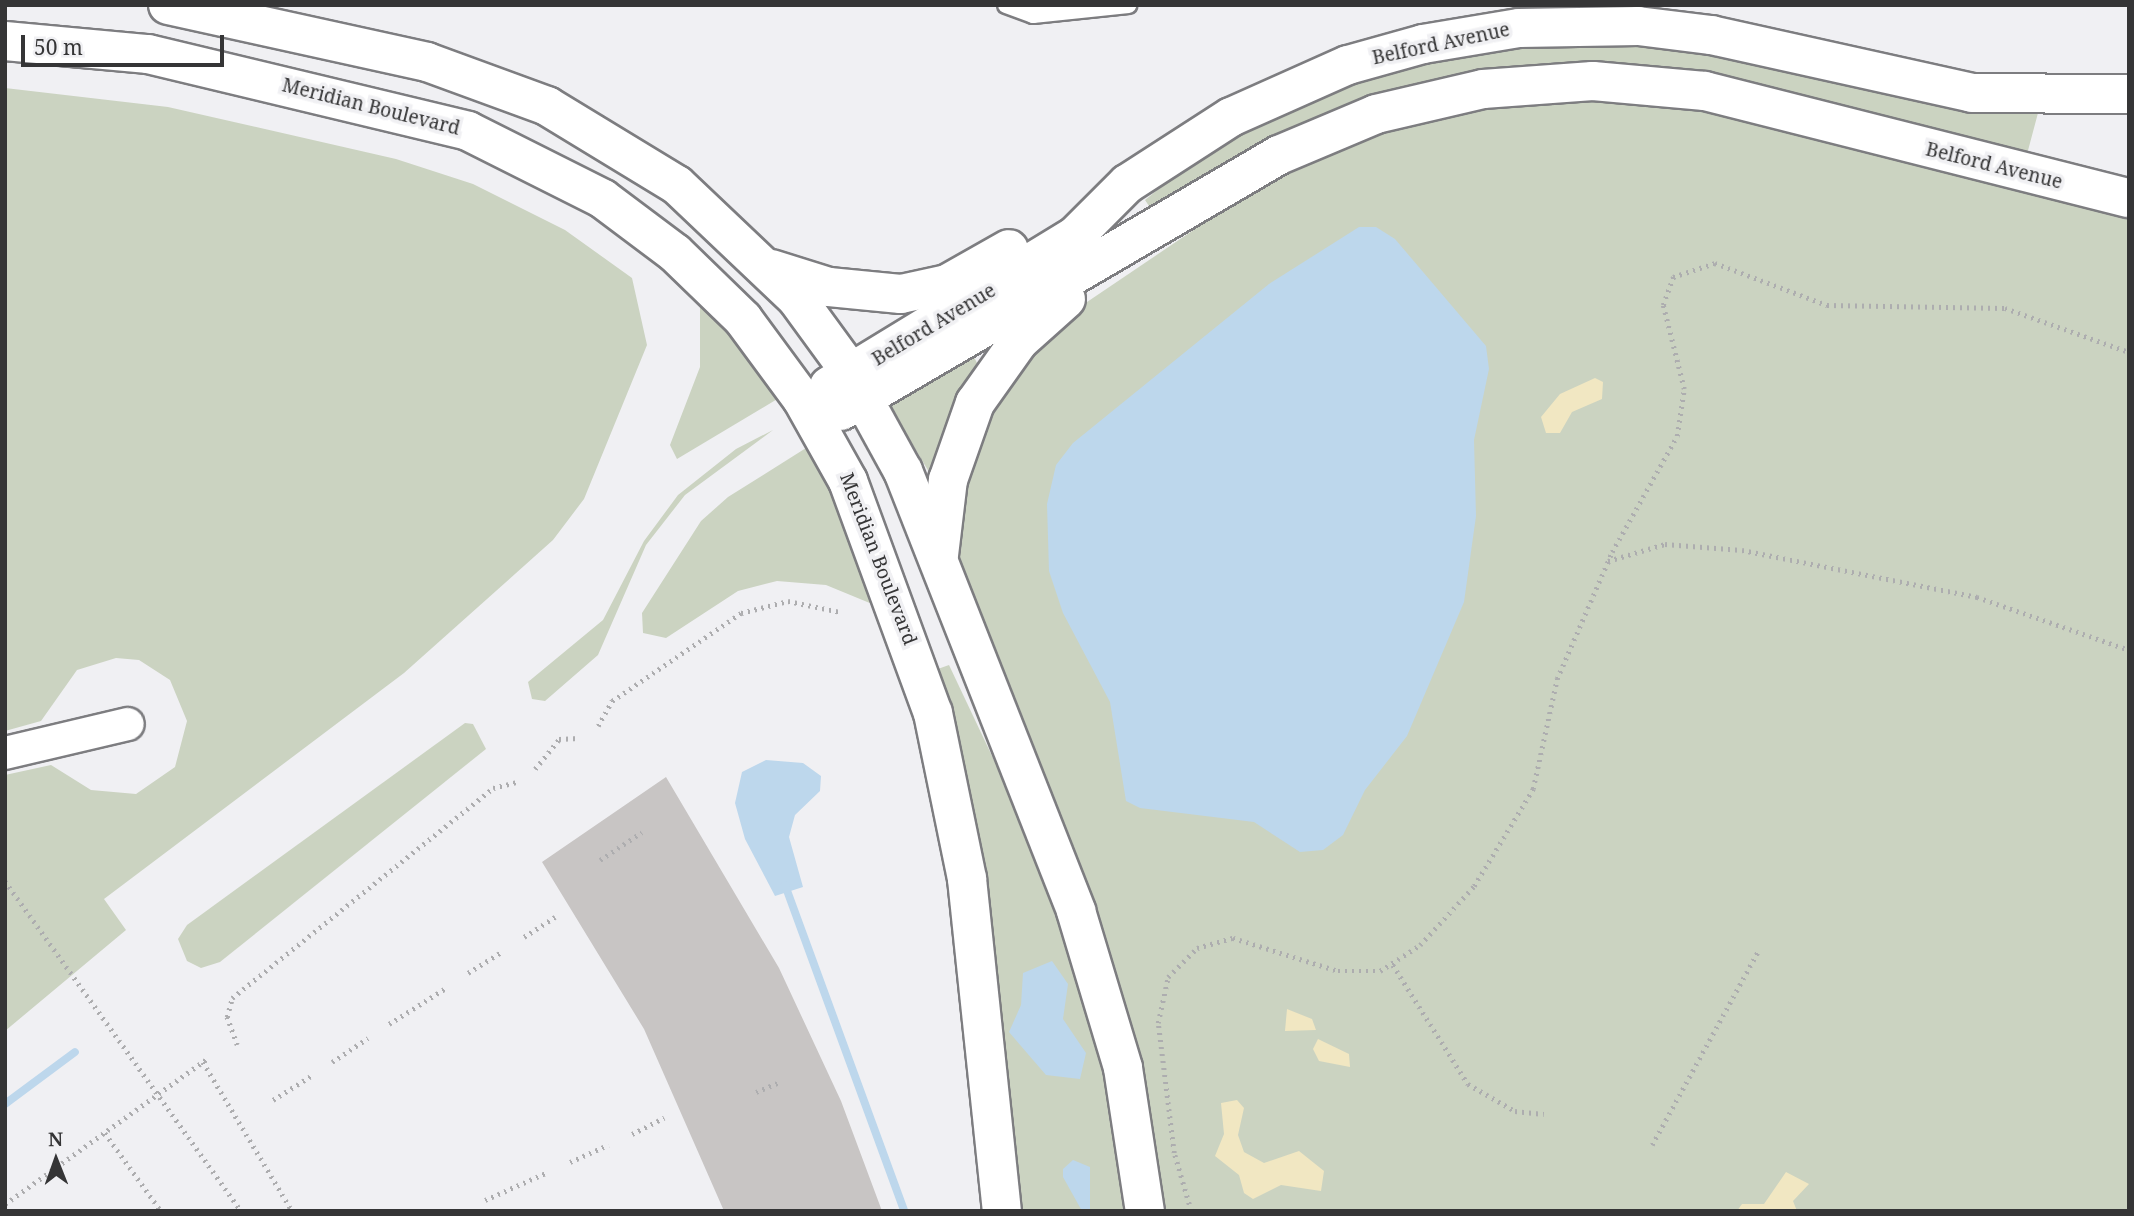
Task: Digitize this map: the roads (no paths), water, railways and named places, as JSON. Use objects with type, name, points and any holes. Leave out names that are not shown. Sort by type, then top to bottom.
[{"type":"main road","points":[[168,5],[417,60],[530,99],[654,167],[769,268],[857,387],[903,471],[939,561],[1099,979],[1131,1107],[1145,1211]]},
{"type":"main road","name":"Belford Avenue","points":[[857,387],[1075,236],[1126,184],[1224,121],[1313,79],[1395,50],[1520,28],[1620,25],[1694,32],[1972,93],[2129,94]]},
{"type":"main road","name":"Meridian Boulevard","points":[[5,41],[164,57],[431,119],[521,153],[603,199],[675,253],[743,319],[809,411],[876,544],[945,759],[970,902],[1002,1211]]},
{"type":"main road","name":"Belford Avenue","points":[[809,411],[1058,282],[1096,267],[1243,174],[1349,124],[1427,99],[1541,82],[1705,91],[2129,198]]},
{"type":"main road","points":[[769,268],[853,292],[927,290],[1126,184]]},
{"type":"main road","points":[[939,561],[953,462],[980,394],[1019,341],[1096,267]]},
{"type":"street","points":[[5,753],[128,724]]},
{"type":"lane","points":[[1006,5],[1033,15],[1128,5]]},
{"type":"water","points":[[1359,227],[1376,227],[1395,239],[1486,346],[1489,369],[1474,440],[1476,516],[1464,602],[1407,736],[1365,790],[1343,835],[1323,850],[1300,852],[1254,822],[1140,808],[1126,801],[1110,702],[1063,613],[1049,571],[1047,504],[1056,465],[1073,443],[1269,284]]},
{"type":"water","points":[[766,760],[803,763],[821,776],[820,791],[795,815],[789,837],[803,887],[775,896],[745,839],[735,803],[742,772]]},
{"type":"water","points":[[1052,961],[1068,984],[1063,1019],[1086,1053],[1080,1079],[1046,1075],[1009,1032],[1021,1005],[1023,973]]},
{"type":"water","points":[[1073,1160],[1090,1167],[1090,1211],[1082,1211],[1063,1177],[1063,1169]]},
{"type":"waterway","points":[[785,885],[904,1211]]},
{"type":"waterway","points":[[5,1104],[75,1052]]}]
